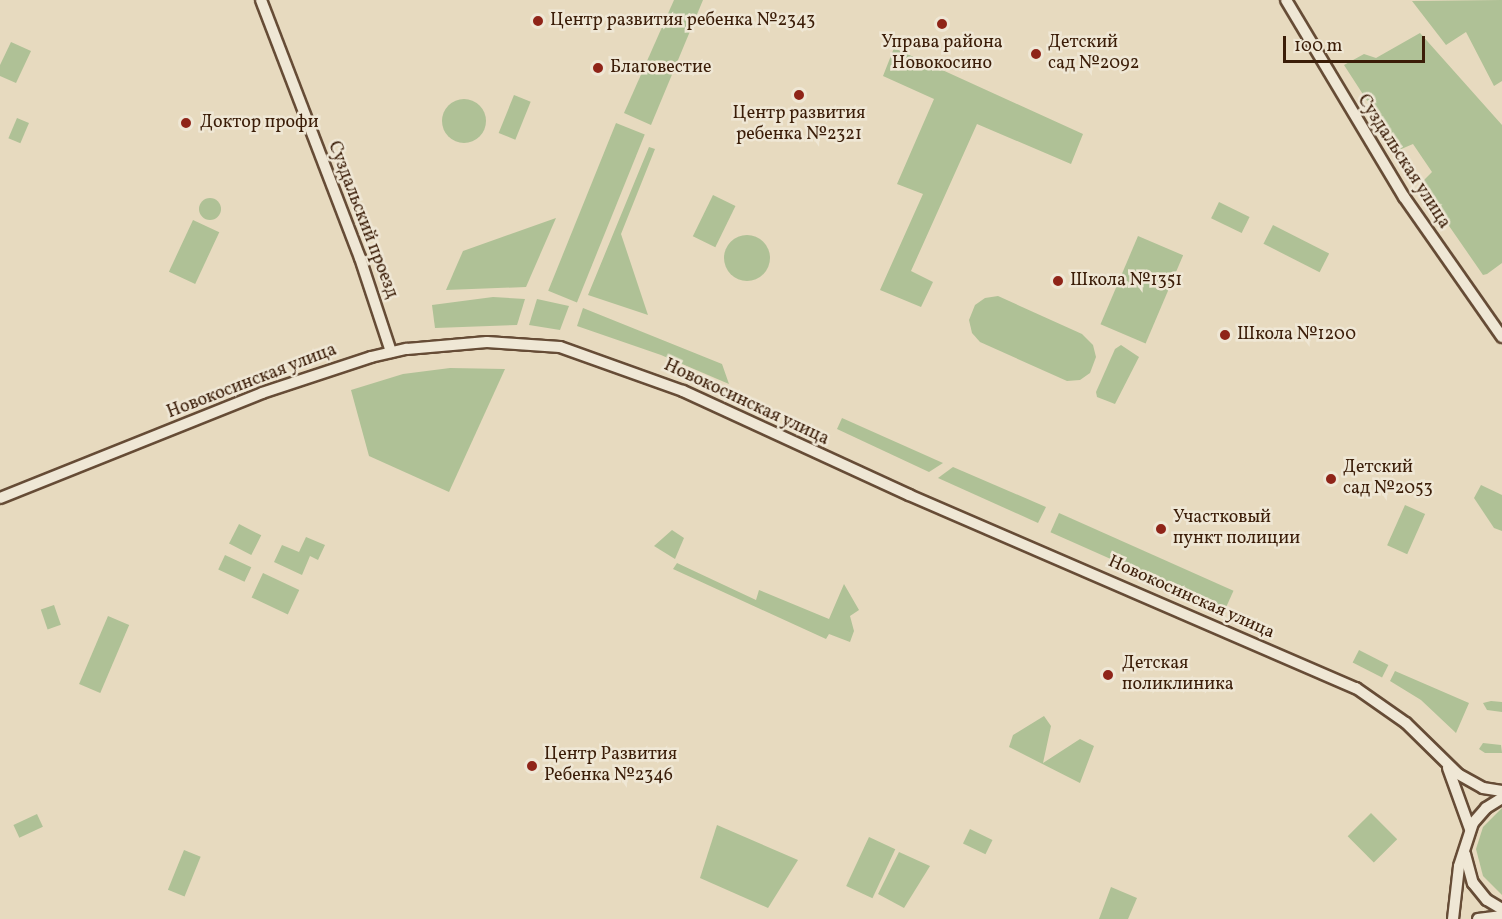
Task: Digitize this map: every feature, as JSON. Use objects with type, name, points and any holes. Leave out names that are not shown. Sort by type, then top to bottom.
[{"type":"street","name":"Суздальский проезд","points":[[261,0],[360,258],[391,352]]},
{"type":"street","name":"Суздальская улица","points":[[1286,0],[1380,160],[1502,337]]},
{"type":"street","name":"Новокосинская улица","points":[[0,498],[262,393],[391,352],[463,343],[516,342],[575,350],[623,367],[1356,688],[1406,723],[1465,779],[1502,792]]},
{"type":"street","points":[[1440,755],[1459,791],[1468,837],[1465,862],[1473,883],[1487,900],[1502,909]]},
{"type":"street","points":[[1453,919],[1468,837],[1486,808],[1502,792]]},
{"type":"street","points":[[1486,808],[1502,798]]},
{"type":"street","points":[[1478,919],[1502,916]]},
{"type":"green space","points":[[674,0],[703,0],[651,125],[624,113]]},
{"type":"green space","points":[[1502,0],[1502,81],[1494,86],[1466,32],[1446,45],[1412,1]]},
{"type":"green space","points":[[1420,33],[1502,125],[1502,263],[1487,274],[1483,275],[1420,184],[1432,172],[1413,144],[1399,150],[1344,65],[1364,54],[1376,58]]},
{"type":"green space","points":[[11,42],[31,51],[16,83],[0,76],[0,65]]},
{"type":"green space","points":[[894,48],[1083,134],[1071,164],[977,124],[911,271],[933,282],[921,307],[880,290],[923,194],[897,184],[934,99],[883,76]]},
{"type":"green space","points":[[514,95],[531,102],[515,140],[499,133]]},
{"type":"green space","points":[[464,99],[473,100],[480,105],[485,112],[485,130],[480,137],[473,142],[464,143],[455,142],[448,137],[443,130],[442,121],[443,112],[448,105],[455,100]]},
{"type":"green space","points":[[17,118],[29,123],[20,143],[8,138]]},
{"type":"green space","points":[[616,123],[645,135],[577,302],[548,291]]},
{"type":"green space","points":[[649,147],[655,149],[621,234],[648,315],[588,295]]},
{"type":"green space","points":[[713,195],[735,206],[715,247],[693,236]]},
{"type":"green space","points":[[210,198],[218,201],[221,209],[218,217],[210,220],[202,217],[199,209],[202,201]]},
{"type":"green space","points":[[1219,202],[1250,217],[1242,233],[1211,218]]},
{"type":"green space","points":[[556,218],[526,287],[446,290],[463,251]]},
{"type":"green space","points":[[193,220],[219,232],[195,284],[169,272]]},
{"type":"green space","points":[[1273,225],[1329,254],[1320,272],[1263,244]]},
{"type":"green space","points":[[747,235],[763,242],[770,258],[763,274],[747,281],[731,274],[724,258],[731,242]]},
{"type":"green space","points":[[1138,236],[1183,255],[1146,344],[1100,324]]},
{"type":"green space","points":[[998,296],[1082,334],[1093,345],[1096,357],[1090,373],[1080,380],[1067,381],[980,342],[972,333],[969,320],[975,305],[985,298]]},
{"type":"green space","points":[[493,297],[525,299],[517,325],[435,328],[432,305]]},
{"type":"green space","points":[[537,299],[569,306],[560,330],[529,325]]},
{"type":"green space","points":[[583,308],[722,364],[729,384],[661,355],[577,326]]},
{"type":"green space","points":[[1121,345],[1139,357],[1115,404],[1097,397],[1096,392],[1115,349]]},
{"type":"green space","points":[[450,368],[505,369],[449,492],[369,456],[351,390],[403,374]]},
{"type":"green space","points":[[842,418],[943,463],[929,472],[837,429]]},
{"type":"green space","points":[[953,467],[1046,507],[1038,523],[938,478]]},
{"type":"green space","points":[[1481,485],[1502,495],[1502,531],[1494,528],[1474,498]]},
{"type":"green space","points":[[1405,505],[1425,514],[1407,554],[1387,545]]},
{"type":"green space","points":[[1059,513],[1233,591],[1225,610],[1050,532]]},
{"type":"green space","points":[[239,524],[261,535],[251,555],[229,544]]},
{"type":"green space","points":[[672,530],[684,538],[675,559],[654,546]]},
{"type":"green space","points":[[306,537],[325,545],[318,560],[310,556],[302,575],[274,562],[282,545],[299,552]]},
{"type":"green space","points":[[225,555],[251,567],[245,582],[218,570]]},
{"type":"green space","points":[[677,563],[756,600],[759,590],[829,619],[844,584],[859,610],[850,616],[854,631],[850,642],[829,634],[826,639],[673,569]]},
{"type":"green space","points":[[263,573],[299,590],[288,614],[252,597]]},
{"type":"green space","points":[[54,605],[61,625],[48,629],[41,610]]},
{"type":"green space","points":[[108,616],[129,625],[100,693],[79,684]]},
{"type":"green space","points":[[1359,650],[1388,665],[1382,677],[1353,662]]},
{"type":"green space","points":[[1395,671],[1469,703],[1456,733],[1421,700],[1390,681]]},
{"type":"green space","points":[[1502,702],[1502,712],[1487,710],[1483,703]]},
{"type":"green space","points":[[1044,716],[1051,726],[1043,763],[1080,739],[1094,746],[1080,783],[1009,747],[1013,735]]},
{"type":"green space","points":[[1483,743],[1501,745],[1502,753],[1485,753],[1479,749]]},
{"type":"green space","points":[[1502,808],[1502,895],[1483,876],[1476,849],[1483,827]]},
{"type":"green space","points":[[1371,813],[1397,839],[1374,862],[1348,836]]},
{"type":"green space","points":[[37,814],[43,827],[19,838],[13,825]]},
{"type":"green space","points":[[717,825],[798,860],[768,908],[700,878]]},
{"type":"green space","points":[[970,829],[992,840],[985,854],[963,843]]},
{"type":"green space","points":[[869,837],[895,849],[872,898],[846,886]]},
{"type":"green space","points":[[184,850],[201,857],[185,897],[168,890]]},
{"type":"green space","points":[[899,852],[930,866],[904,908],[878,894]]},
{"type":"green space","points":[[1111,887],[1137,898],[1128,919],[1099,919]]},
{"type":"place","name":"Центр развития ребенка №2343","points":[[538,21]]},
{"type":"place","name":"Управа района Новокосино","points":[[942,24]]},
{"type":"place","name":"Детский сад №2092","points":[[1036,54]]},
{"type":"place","name":"Благовестие","points":[[598,68]]},
{"type":"place","name":"Центр развития ребенка №2321","points":[[799,95]]},
{"type":"place","name":"Доктор профи","points":[[186,123]]},
{"type":"place","name":"Школа №1351","points":[[1058,281]]},
{"type":"place","name":"Школа №1200","points":[[1225,335]]},
{"type":"place","name":"Детский сад №2053","points":[[1331,479]]},
{"type":"place","name":"Участковый пункт полиции","points":[[1161,529]]},
{"type":"place","name":"Детская поликлиника","points":[[1108,675]]},
{"type":"place","name":"Центр Развития Ребенка №2346","points":[[532,766]]}]
